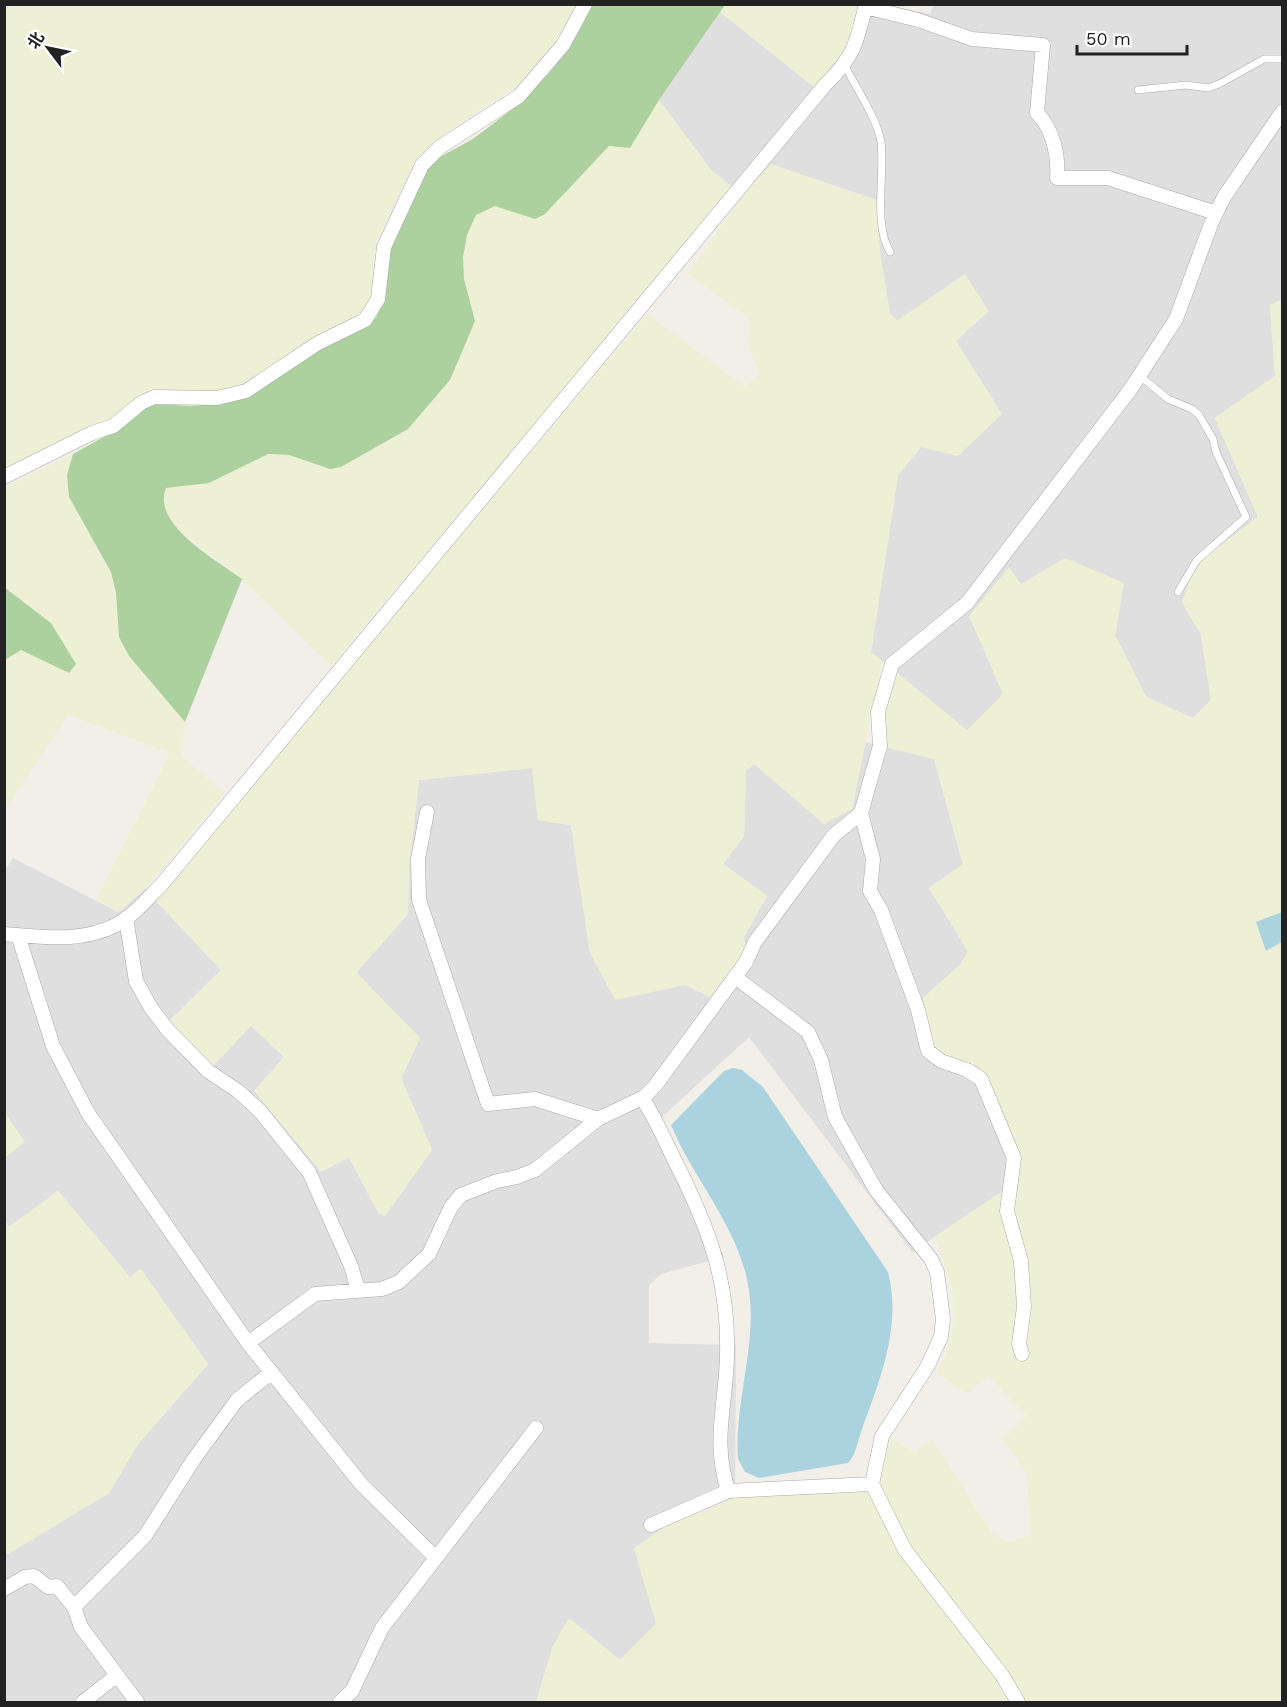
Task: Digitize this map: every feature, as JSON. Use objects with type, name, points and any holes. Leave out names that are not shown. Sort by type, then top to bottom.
[{"type":"street","points":[[4,477],[92,433],[113,426],[141,403],[154,397],[217,399],[246,391],[318,343],[365,320],[378,299],[384,248],[422,165],[440,147],[519,96],[563,45],[585,4]]},
{"type":"street","points":[[435,1557],[362,1485],[248,1343],[73,1088],[44,1024],[11,934],[77,937],[105,930],[126,918],[162,884],[817,94],[845,66],[857,42],[865,6],[918,20],[972,39],[1043,45],[1037,113],[1046,122],[1058,161],[1057,178],[1108,178],[1216,213]]},
{"type":"street","points":[[1022,1354],[1018,1344],[1024,1306],[1022,1271],[1007,1211],[1014,1158],[981,1079],[967,1070],[941,1061],[928,1051],[914,999],[881,910],[870,891],[873,859],[861,813],[880,746],[878,712],[892,664],[967,603],[1030,524],[1045,499],[1140,376],[1176,319],[1216,213],[1245,165],[1282,112]]},
{"type":"street","points":[[427,812],[418,859],[419,900],[488,1104],[535,1099],[598,1119]]},
{"type":"street","points":[[248,1343],[315,1294],[388,1288],[399,1282],[422,1262],[439,1238],[451,1207],[461,1195],[535,1170],[598,1119],[642,1098],[655,1086],[735,977],[755,942],[834,835],[861,813]]},
{"type":"street","points":[[126,918],[136,981],[151,1008],[167,1029],[208,1071],[238,1091],[260,1111],[309,1172],[351,1266],[358,1290]]},
{"type":"street","points":[[735,977],[808,1032],[821,1060],[835,1117],[876,1190],[931,1259],[937,1272],[943,1319],[941,1337],[927,1367],[882,1436],[872,1484],[910,1556],[1002,1675],[1018,1702]]},
{"type":"street","points":[[642,1098],[654,1117],[697,1204],[724,1284],[727,1358],[719,1442],[721,1468],[728,1491]]},
{"type":"street","points":[[74,1607],[145,1536],[194,1460],[237,1400],[272,1372]]},
{"type":"street","points":[[340,1702],[352,1691],[382,1628],[536,1428]]},
{"type":"street","points":[[651,1525],[728,1491],[872,1484]]},
{"type":"street","points":[[4,1589],[26,1576],[34,1576],[48,1587],[57,1586],[74,1607],[81,1627],[137,1702]]},
{"type":"street","points":[[84,1702],[116,1676]]},
{"type":"lane","points":[[1138,90],[1186,85],[1208,88],[1264,59],[1282,58]]},
{"type":"lane","points":[[845,66],[880,139],[883,181],[881,221],[883,240],[890,252]]},
{"type":"lane","points":[[1140,376],[1168,399],[1192,409],[1199,415],[1213,439],[1216,452],[1246,517],[1197,560],[1178,592]]},
{"type":"shaded area","points":[[934,4],[1282,5],[1282,300],[1270,305],[1275,376],[1215,418],[1258,517],[1204,558],[1182,602],[1201,635],[1211,700],[1193,718],[1146,697],[1115,635],[1124,583],[1021,584],[1009,568],[1004,694],[967,731],[871,652],[898,475],[921,447],[956,341],[965,274],[898,321],[890,314],[880,252],[876,200],[771,164],[743,195],[712,171],[659,100],[720,12],[814,87],[861,5],[888,5],[930,14]]},
{"type":"shaded area","points":[[865,742],[934,759],[963,865],[929,888],[968,951],[960,965],[923,998],[941,1055],[979,1066],[1020,1159],[1016,1188],[1003,1191],[912,1252],[749,1037],[662,1117],[724,1257],[661,1274],[649,1285],[649,1343],[736,1345],[735,1498],[668,1525],[656,1624],[620,1660],[553,1646],[536,1702],[5,1702],[4,1549],[7,1554],[109,1493],[138,1444],[208,1364],[140,1269],[130,1277],[58,1191],[9,1227],[5,1221],[5,1157],[24,1142],[4,1113],[4,872],[13,858],[118,912],[145,889],[221,970],[168,1022],[214,1065],[251,1025],[284,1057],[254,1091],[349,1157],[378,1213],[432,1150],[401,1078],[420,1038],[356,973],[408,914],[409,868],[419,780],[532,768],[538,820],[571,825],[590,953],[685,985],[710,997],[767,896],[723,864],[744,836],[746,771],[753,764],[852,809]]},
{"type":"green space","points":[[5,5],[577,5],[556,40],[524,81],[435,141],[411,168],[376,245],[371,297],[364,310],[342,325],[315,336],[243,384],[217,391],[152,389],[137,397],[109,420],[90,426],[5,468]]},
{"type":"green space","points":[[592,5],[725,5],[659,100],[630,148],[609,146],[545,214],[535,219],[495,206],[476,215],[467,235],[463,257],[464,279],[475,321],[450,380],[408,429],[341,467],[330,469],[289,455],[268,454],[209,483],[166,488],[164,502],[168,515],[177,528],[203,552],[242,579],[185,722],[129,656],[119,637],[116,593],[111,572],[69,497],[67,475],[73,454],[118,429],[147,406],[223,403],[376,318],[384,298],[387,250],[430,165],[474,138],[528,95],[557,64]]},
{"type":"green space","points":[[725,5],[861,5],[848,47],[814,87],[720,12]]},
{"type":"green space","points":[[659,100],[712,171],[733,188],[331,666],[242,579],[175,527],[164,509],[162,498],[166,488],[198,485],[268,454],[289,455],[330,469],[408,429],[450,380],[475,321],[464,279],[463,257],[467,235],[476,215],[495,206],[506,207],[525,217],[545,214],[609,146],[630,148]]},
{"type":"green space","points":[[771,164],[876,200],[880,252],[890,314],[897,321],[965,274],[989,311],[956,341],[1002,414],[958,456],[921,447],[898,475],[871,652],[882,661],[852,809],[824,824],[754,764],[746,771],[744,836],[723,864],[767,896],[744,937],[746,951],[710,997],[685,985],[615,1000],[590,953],[571,825],[538,820],[532,768],[419,780],[409,868],[408,914],[356,972],[420,1038],[401,1078],[432,1150],[385,1216],[378,1213],[350,1157],[321,1172],[254,1091],[284,1057],[251,1026],[214,1065],[168,1023],[221,970],[154,899],[647,314],[745,387],[760,374],[748,347],[749,318],[688,273],[743,195]]},
{"type":"green space","points":[[1282,300],[1282,1702],[536,1702],[553,1646],[569,1618],[620,1660],[656,1624],[634,1548],[668,1525],[735,1498],[879,1486],[890,1437],[915,1453],[932,1439],[991,1532],[1007,1543],[1030,1536],[1027,1474],[1003,1440],[1027,1416],[988,1375],[967,1394],[937,1373],[950,1345],[954,1316],[952,1288],[935,1237],[1003,1191],[1015,1188],[1020,1159],[979,1066],[941,1055],[932,1045],[923,998],[960,965],[968,951],[929,888],[963,864],[934,759],[885,747],[884,708],[895,671],[967,730],[1003,694],[969,616],[1009,567],[1021,584],[1065,558],[1124,583],[1115,635],[1146,697],[1193,718],[1211,700],[1201,635],[1182,602],[1191,577],[1204,558],[1258,517],[1215,418],[1275,376],[1270,305]]},
{"type":"green space","points":[[73,454],[67,475],[69,497],[111,572],[116,593],[119,637],[129,657],[185,722],[181,755],[224,794],[145,889],[119,912],[96,900],[170,753],[68,715],[5,809],[5,660],[21,650],[69,673],[51,623],[5,587],[5,487]]},
{"type":"green space","points":[[4,587],[51,623],[76,664],[69,673],[21,650],[5,660]]},
{"type":"green space","points":[[5,1113],[25,1142],[4,1157]]},
{"type":"green space","points":[[58,1191],[130,1277],[141,1269],[208,1364],[138,1444],[109,1493],[8,1554],[4,1549],[5,1221],[9,1227]]},
{"type":"water","points":[[1282,912],[1282,942],[1266,951],[1256,922]]},
{"type":"water","points":[[733,1068],[742,1070],[763,1087],[888,1272],[892,1292],[892,1312],[887,1352],[876,1391],[853,1456],[848,1463],[759,1478],[745,1472],[738,1459],[739,1420],[751,1318],[746,1275],[729,1230],[681,1147],[671,1125],[724,1071]]}]
